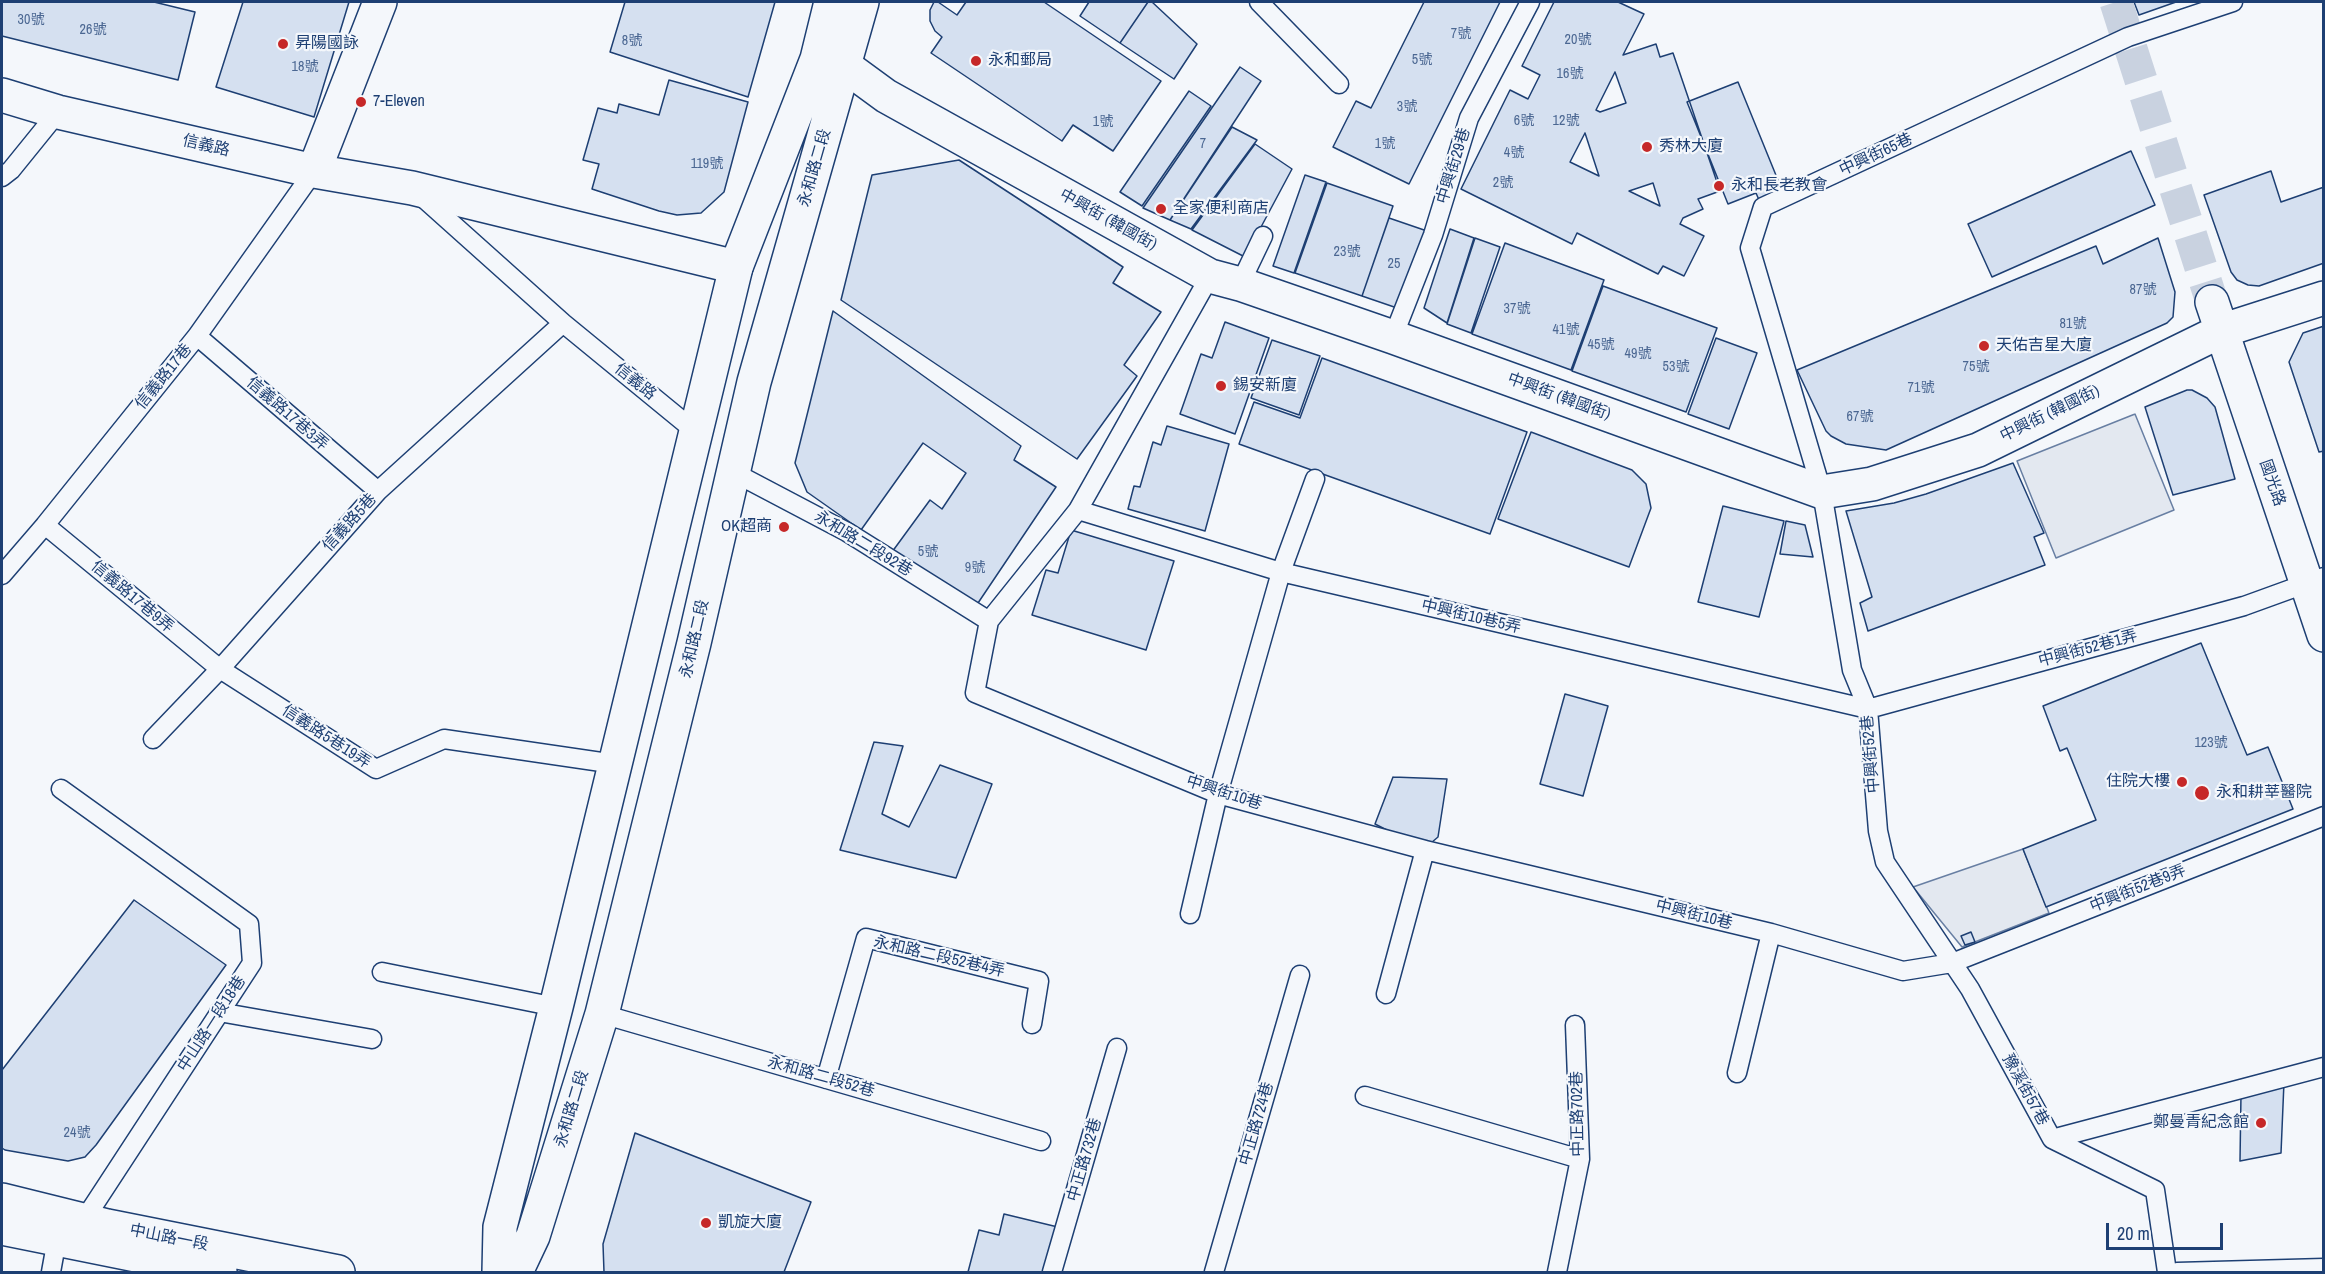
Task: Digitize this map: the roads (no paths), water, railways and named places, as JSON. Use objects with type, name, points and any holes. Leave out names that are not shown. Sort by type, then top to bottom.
[{"type":"street","points":[[314,171],[380,2]]},
{"type":"street","name":"永和路二段","points":[[516,1272],[533,1236],[602,1014],[694,643],[831,62],[831,2]]},
{"type":"street","name":"永和路二段","points":[[499,1272],[500,1227],[556,1007],[736,267],[831,62],[862,2]]},
{"type":"street","name":"中興街 (韓國街)","points":[[831,62],[886,96],[1225,280],[1393,337],[1822,492],[1872,484],[1978,450],[2217,316],[2324,298]]},
{"type":"street","name":"信義路","points":[[2,95],[58,111],[314,171],[412,188],[736,267]]},
{"type":"street","name":"國光路","points":[[2217,316],[2315,580],[2324,635]]},
{"type":"street","name":"中山路一段","points":[[2,1200],[84,1220],[338,1272]]},
{"type":"street","name":"中山路一段","points":[[2,1228],[220,1272]]},
{"type":"lane","points":[[1259,2],[1339,84]]},
{"type":"lane","name":"中興街29巷","points":[[1393,337],[1433,235],[1469,118],[1530,2]]},
{"type":"lane","name":"中興街65巷","points":[[1822,492],[1750,248],[1763,207],[2128,37],[2233,2]]},
{"type":"lane","points":[[2,177],[11,170],[58,111]]},
{"type":"lane","name":"信義路17巷","points":[[2,574],[45,525],[197,336],[314,171]]},
{"type":"lane","name":"信義路","points":[[412,188],[564,323],[696,432]]},
{"type":"lane","name":"中興街10巷","points":[[1263,236],[1225,280],[1078,510],[989,621],[975,693],[1218,794],[1425,850],[1771,933],[1903,970],[1952,963]]},
{"type":"lane","name":"信義路5巷","points":[[153,739],[220,669],[378,491],[564,323]]},
{"type":"lane","name":"信義路17巷3弄","points":[[197,336],[378,491]]},
{"type":"lane","name":"永和路二段92巷","points":[[733,472],[847,532],[989,621]]},
{"type":"lane","points":[[1190,915],[1218,794],[1281,572],[1315,479]]},
{"type":"lane","name":"中興街52巷","points":[[1822,492],[1852,670],[1868,709],[1878,831],[1885,862],[1952,963]]},
{"type":"lane","name":"中興街10巷5弄","points":[[1078,510],[1281,572],[1868,709]]},
{"type":"lane","name":"信義路17巷9弄","points":[[45,525],[220,669]]},
{"type":"lane","name":"中興街52巷1弄","points":[[1868,709],[2244,606],[2315,580]]},
{"type":"lane","name":"信義路5巷19弄","points":[[220,669],[376,769],[444,739],[615,764]]},
{"type":"lane","name":"中山路一段18巷","points":[[61,789],[249,924],[252,963],[84,1220]]},
{"type":"lane","name":"中興街52巷9弄","points":[[1952,963],[2324,816]]},
{"type":"lane","points":[[1386,994],[1425,850]]},
{"type":"lane","points":[[1737,1073],[1771,933]]},
{"type":"lane","name":"永和路二段52巷4弄","points":[[826,1079],[867,938],[1039,981],[1032,1024]]},
{"type":"lane","name":"豫溪街57巷","points":[[1952,963],[1970,989],[2052,1139],[2156,1190],[2167,1272]]},
{"type":"lane","points":[[382,972],[556,1007]]},
{"type":"lane","name":"中正路724巷","points":[[1214,1272],[1300,975]]},
{"type":"lane","points":[[219,1012],[372,1039]]},
{"type":"lane","name":"永和路二段52巷","points":[[602,1014],[1041,1141]]},
{"type":"lane","name":"中正路702巷","points":[[1557,1272],[1580,1159],[1575,1025]]},
{"type":"lane","name":"中正路732巷","points":[[1052,1272],[1117,1048]]},
{"type":"lane","points":[[2052,1139],[2324,1067]]},
{"type":"lane","points":[[1365,1096],[1580,1159]]},
{"type":"lane","points":[[51,1272],[57,1239]]},
{"type":"lane","points":[[2177,1272],[2324,1268]]},
{"type":"tunnel","points":[[2116,2],[2212,302]]},
{"type":"place","name":"昇陽國詠","points":[[283,44]]},
{"type":"place","name":"永和郵局","points":[[976,61]]},
{"type":"place","name":"7-Eleven","points":[[361,102]]},
{"type":"place","name":"秀林大廈","points":[[1647,147]]},
{"type":"place","name":"永和長老教會","points":[[1719,186]]},
{"type":"place","name":"全家便利商店","points":[[1161,209]]},
{"type":"place","name":"天佑吉星大廈","points":[[1984,346]]},
{"type":"place","name":"錫安新廈","points":[[1221,386]]},
{"type":"place","name":"OK超商","points":[[784,527]]},
{"type":"place","name":"住院大樓","points":[[2182,782]]},
{"type":"place","name":"永和耕莘醫院","points":[[2202,793]]},
{"type":"place","name":"鄭曼青紀念館","points":[[2261,1123]]},
{"type":"place","name":"凱旋大廈","points":[[706,1223]]}]
